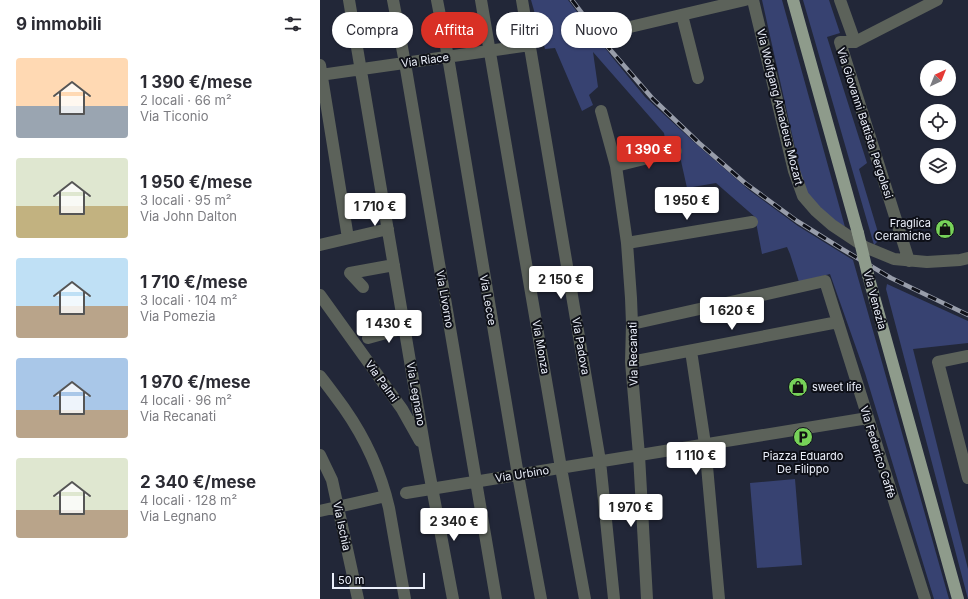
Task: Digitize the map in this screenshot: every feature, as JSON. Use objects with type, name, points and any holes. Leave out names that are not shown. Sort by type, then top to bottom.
[{"type":"main road","name":"Via Venezia","points":[[793,0],[958,599]]},
{"type":"street","name":"Via Legnano","points":[[349,0],[425,450],[453,599]]},
{"type":"street","name":"Via Livorno","points":[[393,0],[496,599]]},
{"type":"street","name":"Via Lecce","points":[[437,0],[448,57],[518,475],[541,599]]},
{"type":"street","name":"Via Monza","points":[[482,0],[561,468],[585,599]]},
{"type":"street","name":"Via Padova","points":[[522,0],[524,12]]},
{"type":"street","points":[[632,27],[746,0]]},
{"type":"street","name":"Via Wolfgang Amadeus Mozart","points":[[753,0],[794,171],[803,196],[816,211],[832,225],[865,248],[894,260],[933,262],[968,258]]},
{"type":"street","name":"Via Giovanni Battista Pergolesi","points":[[840,0],[855,42],[840,42],[909,260]]},
{"type":"street","points":[[855,42],[938,0]]},
{"type":"street","points":[[682,15],[698,78]]},
{"type":"street","name":"Via Riace","points":[[321,72],[361,69],[510,48]]},
{"type":"street","name":"Via Padova","points":[[531,48],[600,461],[614,599]]},
{"type":"street","points":[[321,72],[348,238]]},
{"type":"street","name":"Via Recanati","points":[[601,111],[616,166],[626,243],[631,298],[631,362],[639,455],[648,599]]},
{"type":"street","points":[[616,166],[676,151]]},
{"type":"street","points":[[626,243],[752,222]]},
{"type":"street","points":[[320,245],[388,229]]},
{"type":"street","points":[[363,287],[350,274],[394,265]]},
{"type":"street","name":"Via Federico Caffè","points":[[632,324],[825,281],[925,599]]},
{"type":"street","name":"Via Palmi","points":[[320,295],[402,409],[425,450]]},
{"type":"street","points":[[631,362],[838,322]]},
{"type":"street","points":[[368,338],[404,328]]},
{"type":"street","points":[[691,351],[705,444],[719,599]]},
{"type":"street","points":[[968,356],[938,362],[964,451],[968,478]]},
{"type":"street","points":[[320,376],[345,409],[363,440],[378,473],[386,496],[405,599]]},
{"type":"street","name":"Via Urbino","points":[[406,493],[868,418]]},
{"type":"street","name":"Via Ischia","points":[[320,455],[332,480],[358,599]]},
{"type":"street","points":[[320,511],[386,496]]},
{"type":"shaded area","points":[[531,0],[568,0],[577,12],[561,12],[561,48],[605,48],[645,97],[749,190],[798,226],[853,260],[949,599],[934,599],[865,373],[830,274],[799,282],[787,247],[762,254],[755,217],[716,183],[687,188],[677,143],[672,139],[665,139],[664,133],[593,52],[598,87],[589,95],[593,105],[582,111],[555,48],[545,49],[553,48],[553,12],[534,12]]},
{"type":"shaded area","points":[[762,0],[782,0],[845,227],[828,216],[808,194],[802,179]]},
{"type":"shaded area","points":[[803,0],[829,0],[840,33],[827,37],[867,163],[859,169],[880,239],[874,245]]},
{"type":"shaded area","points":[[887,284],[968,321],[968,343],[913,349],[968,569],[968,599],[886,289]]},
{"type":"shaded area","points":[[795,479],[802,565],[757,568],[750,483]]},
{"type":"railway","points":[[572,0],[607,46],[653,99],[699,143],[745,183],[797,221],[842,249],[891,278],[968,315]]},
{"type":"place","name":"Fraglica Ceramiche","points":[[945,229]]},
{"type":"place","name":"sweet life","points":[[798,387]]},
{"type":"place","name":"Piazza Eduardo De Filippo","points":[[803,437]]}]
